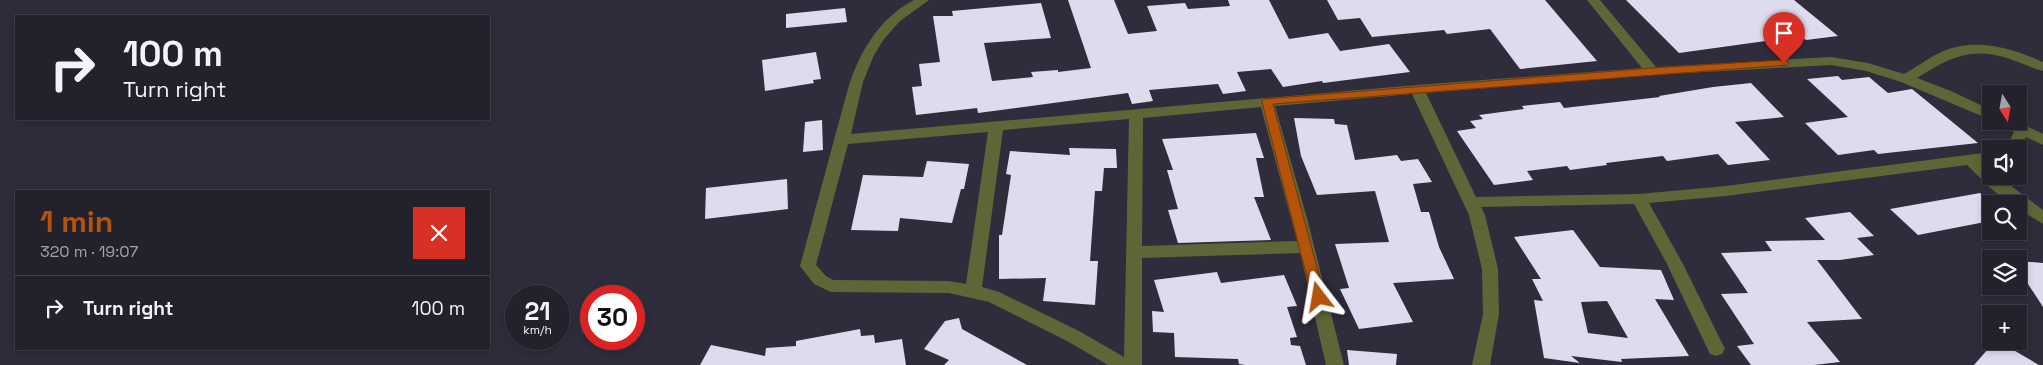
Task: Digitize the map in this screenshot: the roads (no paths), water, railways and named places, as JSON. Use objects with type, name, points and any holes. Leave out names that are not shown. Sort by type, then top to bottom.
[{"type":"street","points":[[923,0],[912,5],[884,30],[863,63],[808,266],[820,280],[831,286],[949,287],[993,296],[1073,336],[1123,365]]},
{"type":"street","points":[[1592,0],[1652,71]]},
{"type":"street","points":[[1906,79],[1940,58],[1961,50],[1992,51],[2020,57],[2043,67]]},
{"type":"street","points":[[842,140],[1417,89],[1652,71],[1831,62],[1868,67],[1906,79],[1946,94],[1982,111]]},
{"type":"street","points":[[1417,89],[1472,202],[1490,269],[1491,314],[1481,365]]},
{"type":"street","points":[[1267,102],[1336,365]]},
{"type":"street","points":[[1133,365],[1136,113]]},
{"type":"street","points":[[973,292],[996,127]]},
{"type":"street","points":[[2017,140],[2022,130],[2043,140]]},
{"type":"street","points":[[1472,202],[1639,199],[1726,191],[1982,158]]},
{"type":"street","points":[[1970,160],[2010,195],[2043,218]]},
{"type":"street","points":[[1639,199],[1674,264],[1716,350]]},
{"type":"street","points":[[1135,252],[1306,247]]}]
